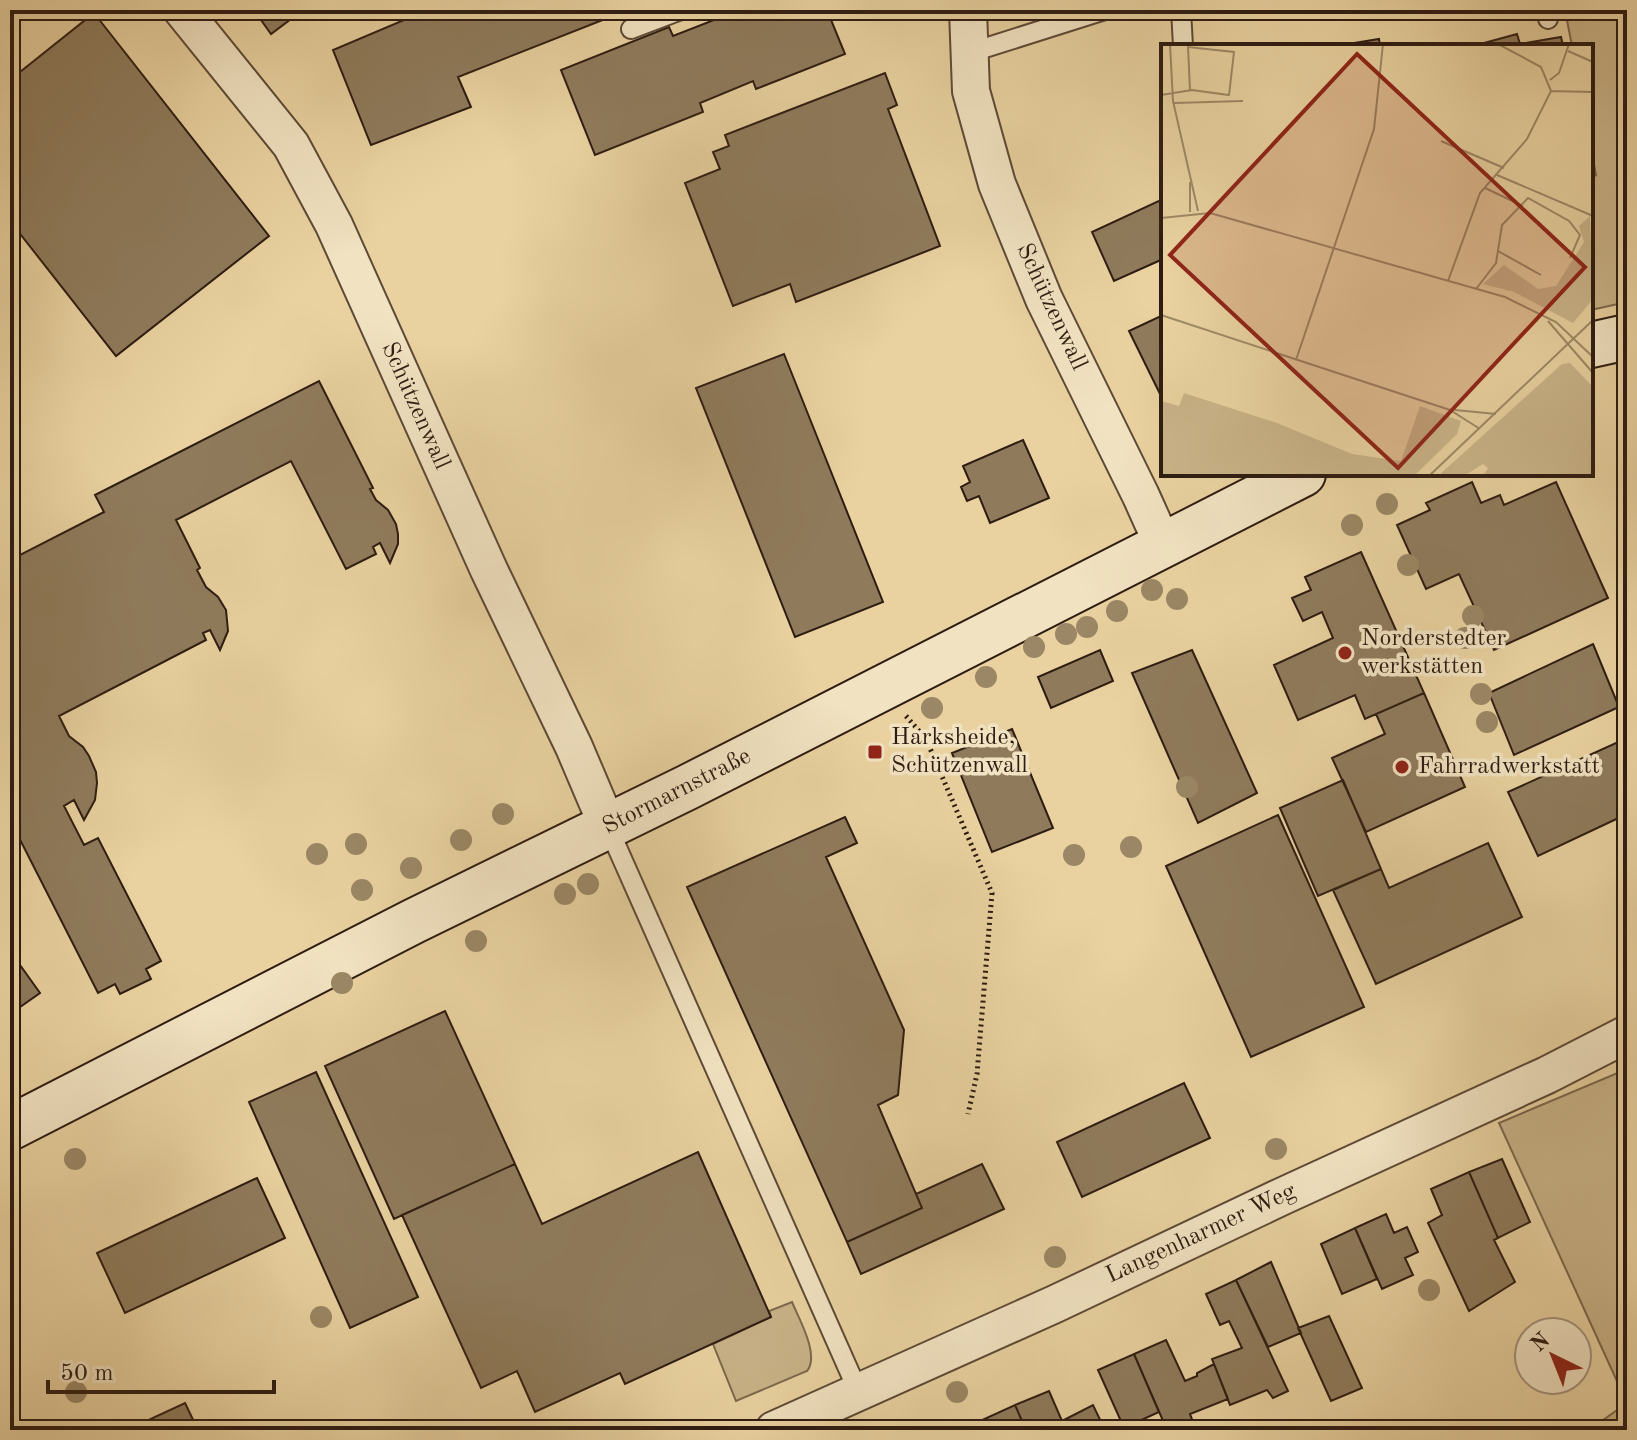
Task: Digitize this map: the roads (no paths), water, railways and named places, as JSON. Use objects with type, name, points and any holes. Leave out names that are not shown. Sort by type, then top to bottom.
[{"type":"main road","points":[[1593,345],[1627,337]]},
{"type":"main road","name":"Stormarnstraße","points":[[21,1117],[608,827],[1297,476]]},
{"type":"street","name":"Schützenwall","points":[[182,10],[291,145],[334,225],[608,827]]},
{"type":"street","name":"Schützenwall","points":[[968,10],[971,91],[997,184],[1044,299],[1163,545]]},
{"type":"street","name":"Langenharmer Weg","points":[[774,1430],[1055,1304],[1547,1075],[1627,1034]]},
{"type":"lane","points":[[631,29],[681,10]]},
{"type":"lane","points":[[969,53],[1105,10]]},
{"type":"lane","points":[[1181,10],[1183,44]]},
{"type":"lane","points":[[608,827],[858,1391]]},
{"type":"place","name":"Norderstedter werkstätten","points":[[1345,653]]},
{"type":"place","name":"Harksheide, Schützenwall","points":[[875,752]]},
{"type":"place","name":"Fahrradwerkstatt","points":[[1402,767]]}]
